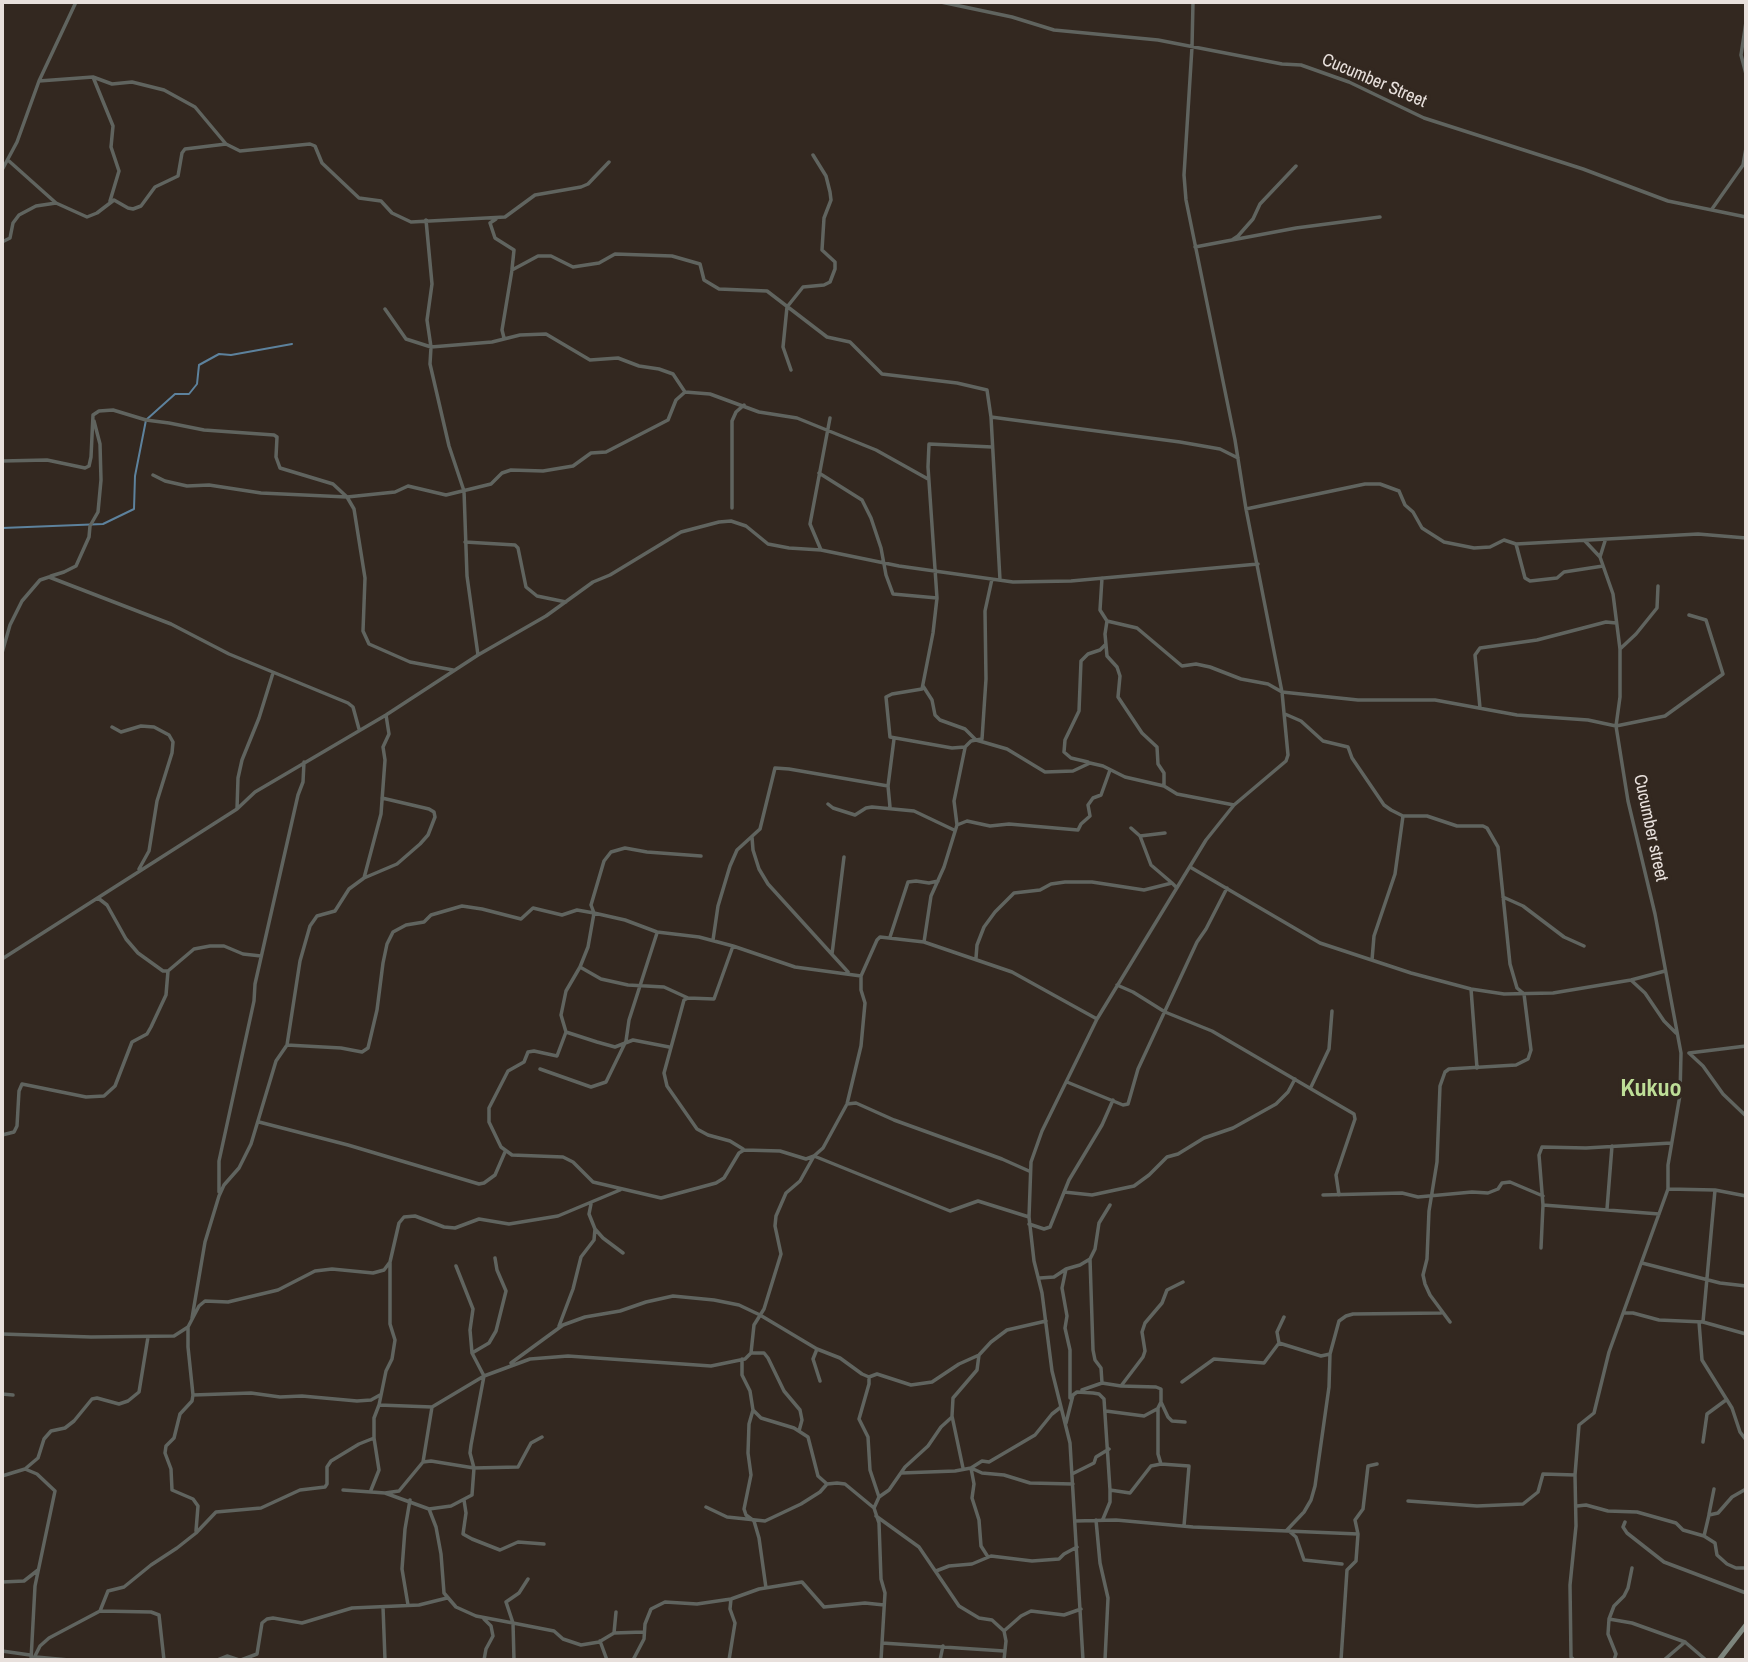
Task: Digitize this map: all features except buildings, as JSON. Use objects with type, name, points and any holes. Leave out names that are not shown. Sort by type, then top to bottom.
[{"type":"main road","points":[[1719,1660],[1746,1625]]},
{"type":"street","points":[[2,170],[9,161],[39,81],[76,2]]},
{"type":"street","name":"Cucumber Street","points":[[941,2],[999,14],[1054,30],[1158,40],[1282,64],[1301,65],[1331,74],[1424,118],[1583,169],[1668,201],[1746,217]]},
{"type":"street","points":[[1083,1660],[1069,1434],[1052,1371],[1039,1278],[1034,1261],[1029,1224],[1029,1171],[1042,1131],[1097,1019],[1206,840],[1234,805],[1288,758],[1282,692],[1195,247],[1184,175],[1193,2]]},
{"type":"street","points":[[1746,22],[1741,55],[1746,74]]},
{"type":"street","points":[[39,81],[93,77],[112,84],[132,82],[164,90],[195,107],[226,145],[240,151],[310,144],[315,146],[329,172],[359,198],[381,201],[392,213],[411,222],[497,218],[510,214],[536,195],[588,184],[609,162]]},
{"type":"street","points":[[9,161],[57,203],[87,216],[97,213],[110,201],[119,171],[111,147],[113,126],[93,77]]},
{"type":"street","points":[[110,201],[117,201],[128,208],[137,208],[155,187],[177,176],[185,149],[226,145]]},
{"type":"street","points":[[1712,210],[1743,165],[1746,148]]},
{"type":"street","points":[[791,370],[783,346],[787,307],[803,287],[830,282],[835,269],[835,262],[822,250],[824,218],[831,200],[830,192],[826,176],[813,155]]},
{"type":"street","points":[[1232,240],[1245,230],[1260,204],[1296,166]]},
{"type":"street","points":[[2,242],[10,238],[13,223],[19,215],[36,206],[57,203]]},
{"type":"street","points":[[1195,247],[1296,228],[1380,217]]},
{"type":"street","points":[[497,218],[490,223],[495,238],[514,250],[502,330],[504,338]]},
{"type":"street","points":[[426,220],[432,284],[427,320],[431,347],[430,364],[437,401],[464,491],[467,576],[478,654]]},
{"type":"street","points":[[512,270],[538,256],[551,256],[573,267],[599,263],[615,254],[672,256],[700,264],[704,280],[719,289],[767,291],[827,337],[850,342],[882,374],[957,383],[987,390],[991,417],[1000,580]]},
{"type":"street","points":[[385,309],[406,339],[431,347],[547,334],[590,360],[618,358],[673,374],[685,392]]},
{"type":"street","points":[[153,475],[164,481],[187,486],[209,485],[261,493],[347,497],[395,492],[408,486],[446,495],[491,484],[502,473],[511,470],[542,471],[573,466],[591,453],[606,452],[668,419],[676,400],[685,392],[710,394],[765,414],[797,418],[876,450],[924,475],[929,481]]},
{"type":"street","points":[[732,508],[732,421],[736,412],[744,405]]},
{"type":"street","points":[[93,415],[99,411],[113,410],[146,421],[169,422],[204,430],[274,435],[277,440],[277,464],[280,468],[326,481],[347,497],[354,509],[365,578],[363,631],[369,644],[410,662],[453,670]]},
{"type":"street","points":[[2,460],[47,460],[85,468],[89,466],[91,457],[93,415]]},
{"type":"street","points":[[2,653],[4,637],[22,601],[40,580],[76,566],[89,537],[90,526],[98,512],[101,480],[100,444],[93,415]]},
{"type":"street","points":[[991,417],[1180,442],[1220,449],[1238,458]]},
{"type":"street","points":[[821,550],[810,524],[830,418]]},
{"type":"street","points":[[965,747],[952,748],[894,738],[888,733],[886,697],[919,691],[923,686],[933,633],[937,598],[929,443],[992,447]]},
{"type":"street","points":[[819,472],[862,500],[871,518],[893,594],[937,598]]},
{"type":"street","points":[[1247,509],[1365,484],[1380,484],[1399,491],[1405,505],[1413,512],[1422,528],[1444,542],[1474,548],[1490,547],[1504,540],[1516,544],[1605,541],[1627,537],[1689,534],[1746,538]]},
{"type":"street","points":[[2,959],[237,809],[255,792],[386,715],[478,654],[567,603],[593,582],[610,575],[681,532],[732,521],[746,526],[768,544],[821,550],[884,564],[1032,583],[1258,564]]},
{"type":"street","points":[[1585,541],[1600,557],[1605,541]]},
{"type":"street","points":[[465,542],[515,545],[519,548],[526,587],[537,596],[567,603]]},
{"type":"street","points":[[1516,544],[1525,578],[1530,581],[1557,578],[1564,572],[1603,566]]},
{"type":"street","name":"Cucumber street","points":[[1572,1659],[1570,1585],[1577,1506],[1575,1475],[1579,1425],[1594,1413],[1609,1352],[1668,1189],[1668,1165],[1680,1095],[1682,1054],[1655,914],[1628,801],[1616,726],[1620,697],[1620,649],[1613,594],[1600,557]]},
{"type":"street","points":[[49,577],[170,624],[273,673],[348,703],[353,707],[359,729]]},
{"type":"street","points":[[1102,578],[1100,610],[1107,621],[1107,656],[1117,667],[1119,676],[1121,688],[1118,697],[1142,733],[1157,747],[1158,764],[1164,773],[1164,786]]},
{"type":"street","points":[[957,825],[954,801],[965,747],[971,741],[982,739],[986,679],[985,611],[992,579]]},
{"type":"street","points":[[1620,649],[1657,608],[1658,586]]},
{"type":"street","points":[[1107,621],[1137,628],[1182,666],[1196,664],[1210,667],[1241,679],[1268,684],[1282,692],[1358,700],[1435,700],[1517,715],[1588,720],[1616,726],[1665,716],[1723,674],[1706,620],[1689,615]]},
{"type":"street","points":[[1480,708],[1475,656],[1480,649],[1537,640],[1606,622],[1616,623]]},
{"type":"street","points":[[1105,645],[1100,650],[1088,653],[1081,661],[1080,711],[1065,740],[1064,752],[1071,758],[1125,777],[1164,786],[1177,794],[1234,805]]},
{"type":"street","points":[[237,809],[238,778],[242,760],[273,673]]},
{"type":"street","points":[[923,686],[932,700],[935,715],[940,720],[965,729],[976,740],[1007,749],[1045,772],[1073,771],[1090,763]]},
{"type":"street","points":[[1285,714],[1301,721],[1323,741],[1348,747],[1352,758],[1384,805],[1403,816],[1427,816],[1457,826],[1475,824],[1488,828],[1498,846],[1510,964],[1517,988],[1524,994],[1531,1050],[1528,1059],[1516,1065],[1449,1069],[1445,1072],[1440,1086],[1437,1162],[1423,1275],[1441,1313],[1450,1322]]},
{"type":"street","points":[[364,878],[381,814],[385,760],[383,747],[389,734],[386,715]]},
{"type":"street","points":[[113,727],[121,732],[141,726],[154,727],[169,735],[173,742],[157,801],[149,851],[138,871]]},
{"type":"street","points":[[890,807],[888,786],[894,738]]},
{"type":"street","points":[[219,1196],[219,1161],[261,956],[303,782],[304,762]]},
{"type":"street","points":[[713,940],[718,906],[730,866],[737,850],[760,829],[775,768],[789,768],[888,786]]},
{"type":"street","points":[[924,942],[932,896],[957,825],[967,821],[990,826],[1009,824],[1079,830],[1090,816],[1088,805],[1093,798],[1101,795],[1110,770]]},
{"type":"street","points":[[191,1320],[205,1242],[219,1196],[224,1185],[239,1168],[258,1122],[276,1061],[287,1045],[300,961],[310,926],[317,916],[335,911],[349,889],[364,878],[387,870],[412,851],[428,835],[435,817],[434,812],[429,809],[382,798]]},
{"type":"street","points":[[828,804],[855,815],[866,808],[890,807],[914,811],[954,830]]},
{"type":"street","points":[[1372,961],[1374,936],[1395,874],[1403,816]]},
{"type":"street","points":[[1131,828],[1140,836],[1151,866],[1177,888]]},
{"type":"street","points":[[1140,836],[1165,833]]},
{"type":"street","points":[[752,837],[759,869],[768,884],[850,974]]},
{"type":"street","points":[[701,856],[625,848],[611,852],[604,860],[591,905],[594,913],[588,947],[564,998],[561,1015],[566,1032],[557,1056],[528,1052],[524,1062],[508,1071],[489,1108],[489,1122],[505,1152],[512,1155],[563,1157],[593,1182],[661,1198],[716,1183],[724,1178],[738,1153],[744,1150]]},
{"type":"street","points":[[832,954],[844,857]]},
{"type":"street","points":[[1190,867],[1320,943],[1471,989],[1524,994],[1553,993],[1631,981],[1665,971]]},
{"type":"street","points":[[890,937],[908,882],[938,881]]},
{"type":"street","points":[[976,958],[976,946],[985,927],[995,912],[1014,893],[1040,890],[1051,884],[1065,882],[1092,882],[1144,890],[1172,883]]},
{"type":"street","points":[[1067,1082],[1128,1104],[1138,1069],[1197,942],[1227,888]]},
{"type":"street","points":[[1503,897],[1523,906],[1564,937],[1584,946]]},
{"type":"street","points":[[98,898],[107,905],[116,924],[138,953],[152,964],[168,971]]},
{"type":"street","points":[[287,1045],[362,1052],[368,1048],[387,944],[393,932],[406,925],[424,922],[431,915],[462,906],[521,919],[533,908],[562,915],[577,910],[625,920],[657,932],[713,940],[794,967],[861,976]]},
{"type":"street","points":[[540,1069],[591,1087],[606,1082],[626,1041],[629,1020],[657,932]]},
{"type":"street","points":[[751,1353],[754,1325],[764,1309],[781,1254],[775,1226],[776,1216],[786,1194],[800,1181],[814,1156],[830,1138],[848,1104],[861,1046],[865,1003],[861,976],[877,940],[884,936],[924,942],[976,958],[1012,972],[1097,1019]]},
{"type":"street","points":[[2,1135],[14,1132],[17,1126],[19,1091],[22,1084],[86,1097],[104,1096],[115,1086],[132,1042],[147,1034],[152,1027],[166,995],[168,971],[194,949],[224,946],[243,954],[261,956]]},
{"type":"street","points":[[580,967],[601,979],[664,987],[688,998],[715,999],[733,946]]},
{"type":"street","points":[[1631,981],[1645,993],[1668,1027],[1678,1034]]},
{"type":"street","points":[[1117,985],[1166,1012],[1212,1031],[1354,1114],[1355,1119],[1336,1175],[1339,1195]]},
{"type":"street","points":[[1471,989],[1477,1068]]},
{"type":"street","points":[[688,998],[684,1000],[664,1073],[667,1086],[697,1129],[730,1141],[744,1150],[780,1152],[799,1158],[814,1156],[950,1211],[978,1201],[1029,1217]]},
{"type":"street","points":[[1311,1087],[1329,1049],[1332,1011]]},
{"type":"street","points":[[566,1032],[615,1047],[633,1040],[669,1047]]},
{"type":"street","points":[[1682,1054],[1746,1046]]},
{"type":"street","points":[[1689,1053],[1703,1066],[1728,1099],[1746,1115]]},
{"type":"street","points":[[1064,1192],[1092,1195],[1134,1186],[1167,1157],[1178,1154],[1204,1138],[1233,1128],[1276,1104],[1288,1092],[1295,1079]]},
{"type":"street","points":[[1029,1224],[1049,1229],[1069,1180],[1102,1125],[1113,1100]]},
{"type":"street","points":[[848,1104],[856,1103],[1029,1171]]},
{"type":"street","points":[[258,1122],[348,1144],[479,1184],[495,1175],[505,1152]]},
{"type":"street","points":[[1541,1248],[1543,1205],[1539,1155],[1542,1147],[1671,1143]]},
{"type":"street","points":[[1607,1209],[1612,1146]]},
{"type":"street","points":[[1323,1195],[1488,1194],[1499,1189],[1502,1183],[1510,1182],[1542,1196]]},
{"type":"street","points":[[1668,1189],[1715,1191],[1746,1196]]},
{"type":"street","points":[[371,1490],[379,1470],[374,1418],[395,1340],[390,1324],[390,1262],[399,1223],[404,1217],[415,1216],[444,1227],[455,1228],[479,1219],[509,1224],[558,1216],[620,1190]]},
{"type":"street","points":[[1715,1191],[1708,1279],[1701,1322],[1702,1360],[1746,1440]]},
{"type":"street","points":[[591,1204],[590,1220],[595,1229],[623,1253]]},
{"type":"street","points":[[1102,1383],[1101,1368],[1095,1360],[1093,1350],[1090,1259],[1095,1249],[1100,1223],[1110,1205]]},
{"type":"street","points":[[1543,1205],[1659,1214]]},
{"type":"street","points":[[558,1328],[573,1289],[581,1257],[594,1240],[595,1229]]},
{"type":"street","points":[[472,1353],[489,1343],[496,1331],[506,1291],[495,1258]]},
{"type":"street","points":[[1039,1278],[1054,1277],[1090,1259]]},
{"type":"street","points":[[196,1533],[198,1506],[192,1499],[173,1490],[171,1469],[165,1453],[166,1446],[174,1438],[180,1414],[192,1402],[194,1395],[188,1359],[188,1327],[199,1306],[205,1301],[228,1302],[278,1290],[315,1270],[373,1273],[384,1270],[390,1262]]},
{"type":"street","points":[[1642,1263],[1746,1286]]},
{"type":"street","points":[[343,1490],[359,1489],[385,1493],[429,1509],[451,1506],[472,1495],[474,1468],[470,1453],[484,1376],[472,1353],[470,1330],[473,1309],[456,1266]]},
{"type":"street","points":[[1065,1425],[1070,1400],[1070,1350],[1065,1328],[1067,1316],[1062,1288],[1066,1269]]},
{"type":"street","points":[[1121,1386],[1143,1357],[1145,1351],[1142,1332],[1145,1323],[1162,1303],[1167,1290],[1183,1282]]},
{"type":"street","points":[[510,1365],[558,1328],[585,1317],[620,1311],[673,1296],[723,1301],[760,1315],[817,1349],[841,1358],[853,1369],[869,1377],[877,1374],[911,1385],[932,1382],[979,1355],[1007,1331],[1046,1321]]},
{"type":"street","points":[[1287,1530],[1304,1512],[1315,1486],[1329,1387],[1330,1354],[1337,1326],[1346,1315],[1441,1313]]},
{"type":"street","points":[[1624,1313],[1659,1321],[1701,1322],[1746,1335]]},
{"type":"street","points":[[1182,1381],[1214,1359],[1264,1363],[1279,1343],[1277,1332],[1284,1317]]},
{"type":"street","points":[[2,1334],[148,1337],[174,1336],[188,1327]]},
{"type":"street","points":[[2,1476],[25,1469],[38,1458],[44,1439],[51,1431],[65,1428],[74,1421],[92,1399],[119,1404],[139,1392],[148,1337]]},
{"type":"street","points":[[1279,1343],[1321,1356],[1330,1354]]},
{"type":"street","points":[[817,1349],[813,1359],[820,1381]]},
{"type":"street","points":[[379,1405],[432,1407],[484,1376],[530,1359],[562,1356],[711,1366],[742,1359],[751,1353],[764,1353],[784,1391],[800,1410],[802,1420],[799,1431]]},
{"type":"street","points":[[963,1468],[952,1416],[953,1398],[977,1370],[979,1355]]},
{"type":"street","points":[[1321,1356],[1330,1366]]},
{"type":"street","points":[[742,1359],[742,1375],[750,1391],[753,1410],[749,1424],[751,1475],[744,1509],[746,1515],[754,1521],[766,1588]]},
{"type":"street","points":[[869,1377],[859,1419],[868,1437],[870,1470],[879,1497]]},
{"type":"street","points":[[1070,1400],[1077,1392],[1102,1383],[1161,1389],[1158,1408],[1158,1454],[1161,1464]]},
{"type":"street","points":[[1077,1392],[1099,1394],[1104,1399],[1111,1490],[1110,1502],[1103,1520]]},
{"type":"street","points":[[194,1395],[251,1393],[356,1401],[372,1400],[380,1395]]},
{"type":"street","points":[[2,1394],[13,1395]]},
{"type":"street","points":[[1703,1442],[1707,1414],[1726,1400]]},
{"type":"street","points":[[1160,1402],[1172,1421],[1185,1422]]},
{"type":"street","points":[[971,1468],[982,1461],[989,1462],[1035,1435],[1061,1406]]},
{"type":"street","points":[[385,1493],[398,1491],[423,1462],[432,1407]]},
{"type":"street","points":[[1105,1411],[1144,1416],[1158,1408]]},
{"type":"street","points":[[753,1410],[761,1418],[799,1431],[808,1437],[818,1476],[827,1484],[845,1484],[874,1508]]},
{"type":"street","points":[[881,1660],[885,1592],[881,1578],[879,1523],[874,1508],[879,1497],[889,1490],[901,1473],[929,1446],[952,1416]]},
{"type":"street","points":[[423,1462],[463,1464],[474,1468],[518,1467],[531,1443],[542,1437]]},
{"type":"street","points":[[100,1611],[108,1591],[124,1587],[196,1533],[216,1512],[261,1508],[300,1490],[324,1487],[327,1484],[327,1467],[331,1461],[374,1438]]},
{"type":"street","points":[[1072,1474],[1094,1463],[1096,1457],[1109,1449]]},
{"type":"street","points":[[1341,1660],[1348,1570],[1356,1561],[1358,1534],[1355,1520],[1363,1509],[1368,1466],[1377,1464]]},
{"type":"street","points":[[1111,1490],[1130,1493],[1151,1466],[1189,1466],[1184,1526]]},
{"type":"street","points":[[971,1468],[974,1484],[972,1498],[979,1520],[981,1546],[988,1557]]},
{"type":"street","points":[[901,1473],[971,1468],[982,1473],[1004,1475],[1030,1483],[1073,1484]]},
{"type":"street","points":[[25,1469],[37,1474],[55,1491],[35,1586],[32,1658]]},
{"type":"street","points":[[1408,1501],[1477,1506],[1523,1504],[1538,1492],[1543,1474],[1575,1475]]},
{"type":"street","points":[[706,1507],[727,1517],[765,1521],[801,1504],[827,1484]]},
{"type":"street","points":[[1704,1536],[1714,1489]]},
{"type":"street","points":[[1709,1515],[1718,1513],[1732,1497],[1746,1489]]},
{"type":"street","points":[[408,1606],[402,1569],[410,1500]]},
{"type":"street","points":[[464,1500],[466,1513],[463,1534],[472,1539],[500,1550],[518,1542],[544,1544]]},
{"type":"street","points":[[1577,1506],[1637,1512],[1676,1523],[1683,1530],[1704,1536],[1715,1543],[1719,1558],[1727,1564],[1736,1569],[1746,1568]]},
{"type":"street","points":[[429,1509],[436,1527],[441,1554],[443,1587],[447,1597],[456,1606],[483,1618],[554,1631],[563,1639],[581,1645],[600,1641],[614,1633],[644,1632]]},
{"type":"street","points":[[875,1516],[915,1544],[958,1606],[979,1619],[992,1620],[1004,1631],[1004,1660]]},
{"type":"street","points":[[1096,1520],[1100,1563],[1108,1598],[1105,1660]]},
{"type":"street","points":[[1076,1521],[1103,1520],[1358,1534]]},
{"type":"street","points":[[1625,1522],[1623,1527],[1627,1533],[1664,1562],[1746,1593]]},
{"type":"street","points":[[1287,1530],[1296,1537],[1304,1560],[1342,1564]]},
{"type":"street","points":[[936,1571],[950,1566],[972,1564],[988,1557],[1032,1561],[1059,1559],[1077,1547]]},
{"type":"street","points":[[2,1582],[24,1581],[39,1569]]},
{"type":"street","points":[[1614,1660],[1616,1654],[1608,1634],[1609,1619],[1614,1606],[1628,1588],[1632,1569]]},
{"type":"street","points":[[514,1660],[513,1623],[506,1602],[519,1593],[528,1579]]},
{"type":"street","points":[[632,1660],[643,1639],[651,1609],[659,1604],[697,1604],[731,1599],[766,1588],[802,1582],[824,1607],[865,1603],[884,1605]]},
{"type":"street","points":[[260,1660],[257,1654],[262,1623],[267,1619],[302,1623],[344,1609],[429,1604],[447,1597]]},
{"type":"street","points":[[729,1660],[735,1623],[730,1608],[731,1599]]},
{"type":"street","points":[[383,1607],[385,1660]]},
{"type":"street","points":[[1004,1631],[1031,1611],[1064,1615],[1081,1609]]},
{"type":"street","points":[[32,1658],[49,1638],[100,1611],[151,1612],[159,1615],[164,1660]]},
{"type":"street","points":[[614,1633],[616,1612]]},
{"type":"street","points":[[483,1618],[491,1626],[494,1636],[486,1649],[484,1660]]},
{"type":"street","points":[[1609,1619],[1632,1623],[1685,1642],[1706,1660]]},
{"type":"street","points":[[600,1641],[607,1660]]},
{"type":"street","points":[[1664,1660],[1685,1642]]},
{"type":"street","points":[[882,1643],[1004,1651]]},
{"type":"street","points":[[940,1660],[943,1646]]},
{"type":"street","points":[[2,1651],[32,1658],[69,1660]]},
{"type":"street","points":[[217,1660],[228,1656],[240,1660],[257,1654]]},
{"type":"waterway","points":[[2,528],[103,524],[134,509],[135,476],[146,420],[175,394],[189,394],[197,384],[199,365],[219,354],[231,355],[292,344]]},
{"type":"district","name":"Kukuo","points":[[1651,1090]]}]
